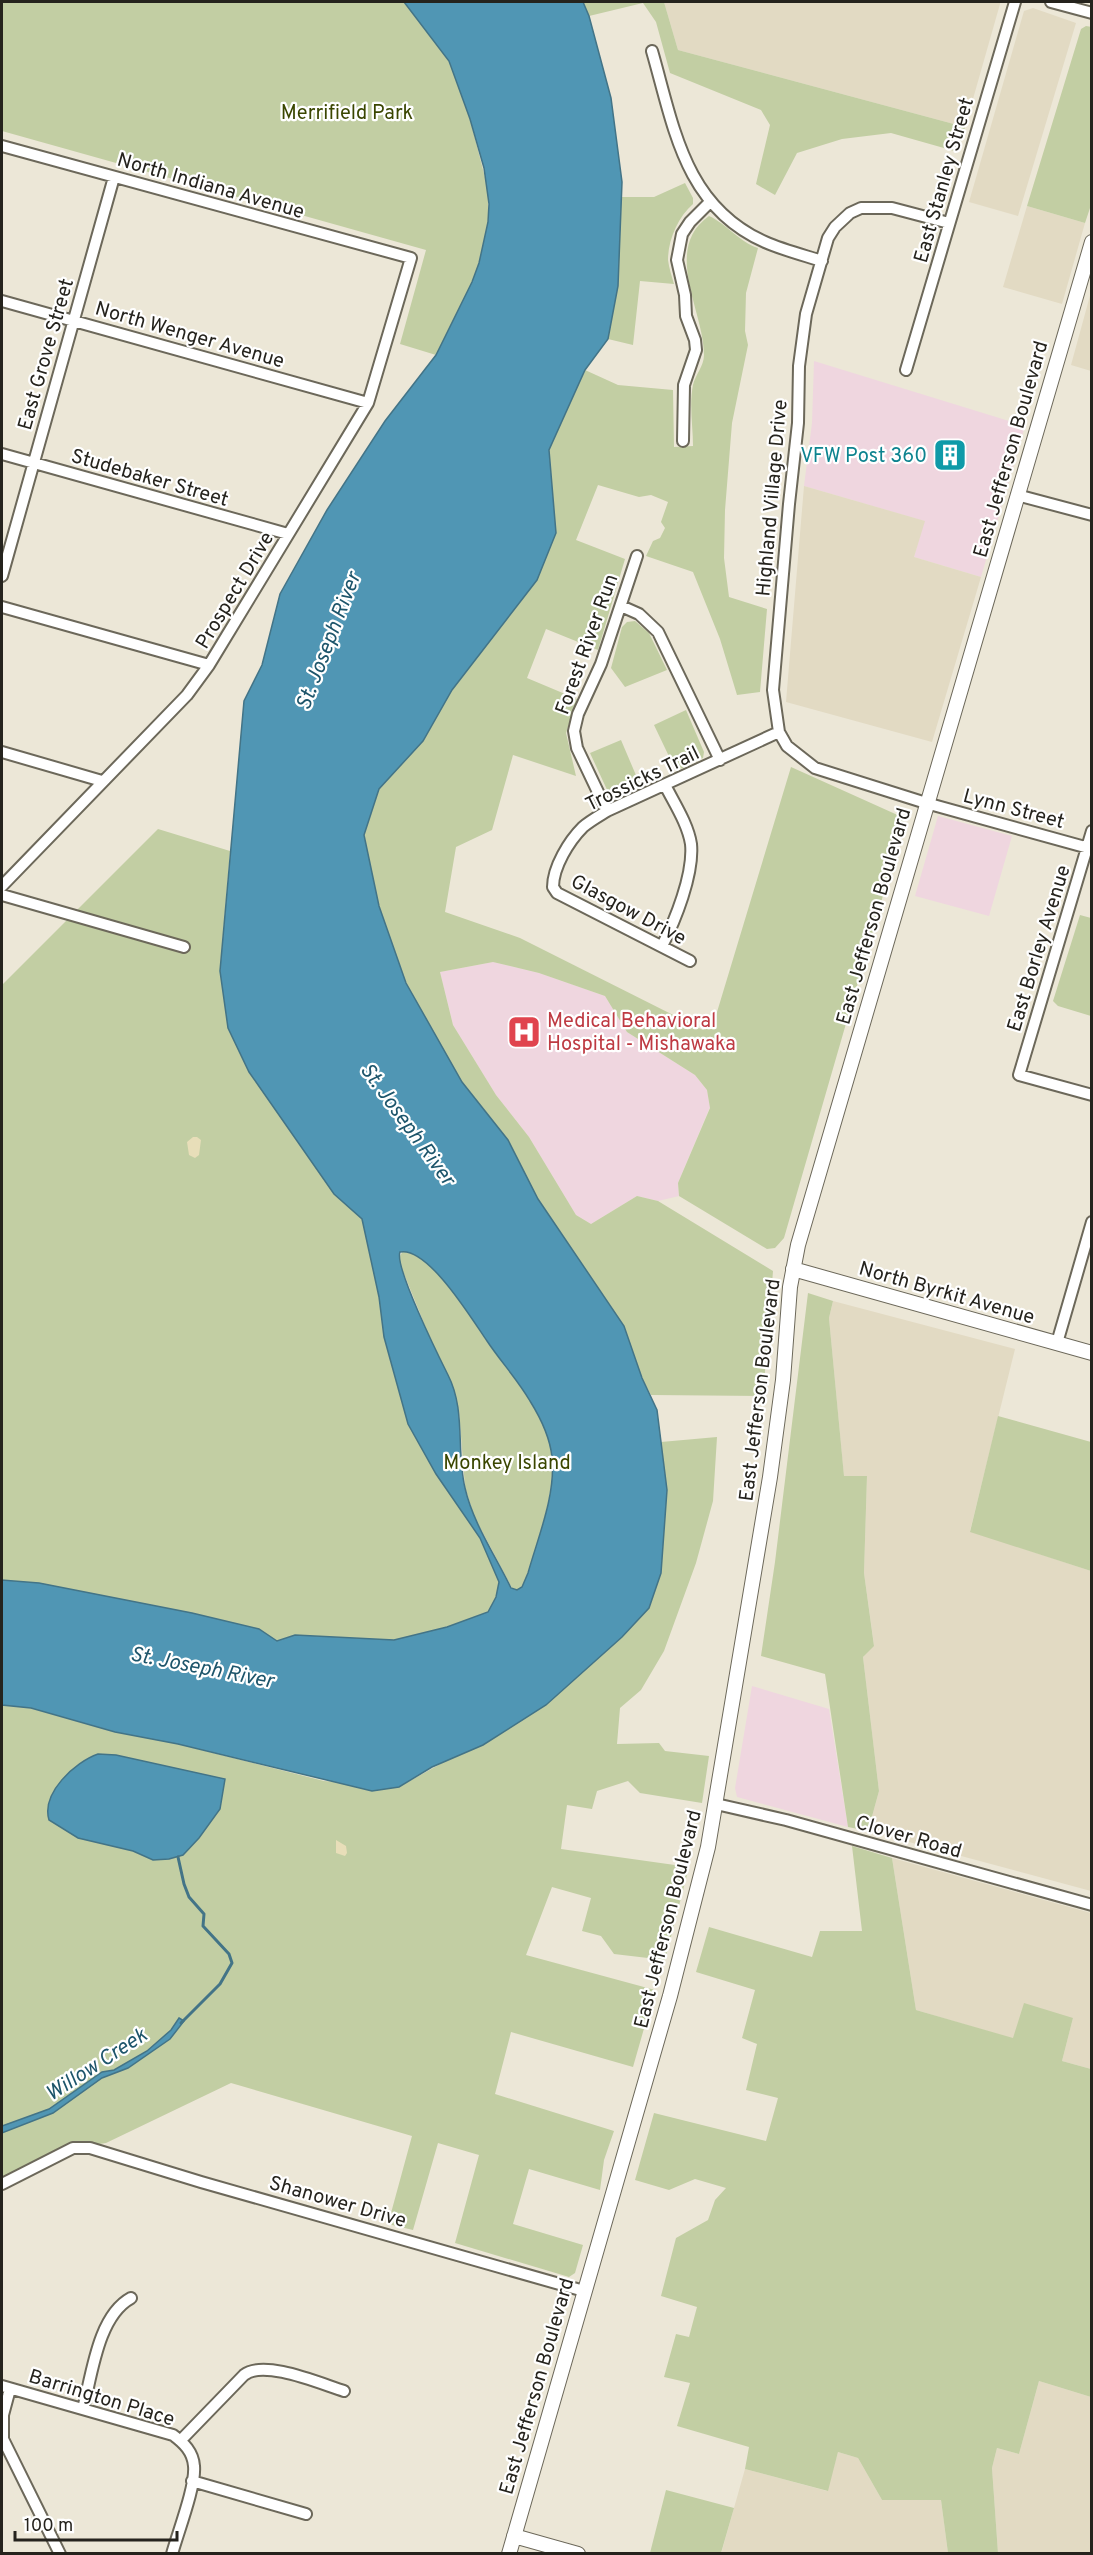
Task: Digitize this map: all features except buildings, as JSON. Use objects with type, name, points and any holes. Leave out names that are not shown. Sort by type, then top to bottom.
[{"type":"street","name":"East Stanley Street","points":[[906,370],[1015,2]]},
{"type":"street","points":[[1051,2],[1092,13]]},
{"type":"street","points":[[652,51],[686,162],[695,182],[710,202],[733,222],[765,242],[822,261]]},
{"type":"street","name":"North Indiana Avenue","points":[[2,146],[411,258]]},
{"type":"street","name":"East Grove Street","points":[[2,576],[114,177]]},
{"type":"street","points":[[683,441],[684,385],[696,350],[695,340],[686,316],[685,295],[677,260],[682,234],[690,222],[710,202]]},
{"type":"street","name":"Highland Village Drive","points":[[779,732],[773,690],[797,432],[799,366],[806,314],[828,238],[835,226],[850,213],[861,208],[892,208],[949,223]]},
{"type":"street","name":"East Jefferson Boulevard","points":[[508,2553],[685,1943],[704,1866],[770,1477],[783,1380],[793,1269],[926,803],[1092,242]]},
{"type":"street","name":"Prospect Drive","points":[[2,886],[187,695],[209,665],[368,403],[411,258]]},
{"type":"street","name":"North Wenger Avenue","points":[[2,301],[368,403]]},
{"type":"street","name":"Studebaker Street","points":[[2,454],[288,534]]},
{"type":"street","points":[[1017,495],[1092,515]]},
{"type":"street","name":"Forest River Run","points":[[607,811],[577,748],[574,731],[578,714],[601,664],[637,556]]},
{"type":"street","points":[[621,606],[639,614],[658,632],[720,760]]},
{"type":"street","points":[[2,607],[209,665]]},
{"type":"street","points":[[779,732],[788,746],[815,768],[926,803]]},
{"type":"street","name":"Trossicks Trail","points":[[554,887],[556,870],[574,836],[585,825],[607,811],[779,732]]},
{"type":"street","points":[[2,752],[102,781]]},
{"type":"street","points":[[662,946],[672,927],[691,856],[687,831],[665,785]]},
{"type":"street","name":"Lynn Street","points":[[926,803],[1089,848]]},
{"type":"street","name":"East Borley Avenue","points":[[1092,831],[1089,848],[1019,1075],[1092,1095]]},
{"type":"street","name":"Glasgow Drive","points":[[554,887],[557,893],[567,899],[690,961]]},
{"type":"street","points":[[2,895],[184,947]]},
{"type":"street","points":[[1058,1343],[1092,1222]]},
{"type":"street","name":"North Byrkit Avenue","points":[[793,1269],[1092,1353]]},
{"type":"street","name":"Clover Road","points":[[716,1804],[806,1826],[1092,1905]]},
{"type":"street","name":"Shanower Drive","points":[[2,2184],[73,2148],[83,2147],[584,2291]]},
{"type":"street","points":[[83,2409],[107,2321],[117,2307],[131,2298]]},
{"type":"street","points":[[181,2440],[244,2375],[254,2369],[263,2368],[344,2391]]},
{"type":"street","points":[[6,2387],[3,2439],[60,2553]]},
{"type":"street","name":"Barrington Place","points":[[6,2387],[173,2435],[181,2440],[191,2454],[194,2465],[192,2481],[172,2553]]},
{"type":"street","points":[[192,2481],[306,2514]]},
{"type":"street","points":[[514,2536],[579,2553]]},
{"type":"shaded area","points":[[664,2],[1000,2],[1000,4],[965,127],[678,50]]},
{"type":"shaded area","points":[[1033,8],[1076,23],[1018,216],[969,202],[1024,11]]},
{"type":"shaded area","points":[[1027,206],[1085,223],[1062,304],[1003,287]]},
{"type":"shaded area","points":[[1091,292],[1092,371],[1071,365]]},
{"type":"shaded area","points":[[814,361],[1025,426],[981,577],[914,557],[924,521],[804,486],[812,423]]},
{"type":"shaded area","points":[[804,486],[925,521],[914,557],[981,577],[932,742],[786,702]]},
{"type":"shaded area","points":[[938,816],[1012,836],[989,916],[915,896]]},
{"type":"shaded area","points":[[493,962],[539,973],[605,996],[627,1032],[695,1075],[707,1090],[710,1107],[678,1183],[679,1196],[658,1201],[637,1196],[591,1224],[576,1215],[529,1137],[496,1095],[453,1025],[440,972]]},
{"type":"shaded area","points":[[833,1301],[1015,1349],[970,1531],[1091,1571],[1091,1891],[868,1831],[879,1791],[863,1657],[874,1645],[864,1573],[867,1477],[844,1477],[829,1318]]},
{"type":"shaded area","points":[[752,1686],[829,1709],[848,1827],[737,1797],[735,1788]]},
{"type":"shaded area","points":[[892,1858],[1091,1913],[1091,2069],[1062,2061],[1073,2018],[1014,2039],[916,2010]]},
{"type":"shaded area","points":[[1039,2381],[1091,2397],[1091,2553],[998,2553],[992,2468],[997,2448],[1019,2454]]},
{"type":"shaded area","points":[[838,2452],[858,2458],[882,2500],[941,2500],[948,2553],[721,2554],[745,2469],[827,2491]]},
{"type":"green space","name":"Merrifield Park","points":[[2,2],[404,2],[449,61],[470,119],[488,189],[488,222],[479,263],[436,355],[400,344],[426,250],[2,131]]},
{"type":"green space","points":[[583,2],[664,2],[678,50],[965,127],[958,152],[891,133],[842,139],[797,153],[775,195],[756,184],[770,125],[761,110],[670,73],[656,22],[643,3],[589,16]]},
{"type":"green space","points":[[1086,26],[1092,27],[1092,202],[1085,223],[1027,206],[1081,29]]},
{"type":"green space","points":[[685,183],[693,198],[693,204],[678,222],[670,245],[668,260],[674,284],[640,281],[633,345],[608,339],[618,286],[621,197],[654,197]]},
{"type":"green space","points":[[709,216],[745,242],[758,248],[746,293],[745,331],[748,345],[732,423],[725,510],[724,558],[729,597],[767,609],[760,692],[737,695],[720,639],[693,572],[646,556],[653,541],[660,538],[665,528],[661,522],[668,502],[651,495],[639,497],[598,485],[576,540],[625,559],[598,650],[546,629],[527,678],[577,699],[566,733],[576,776],[513,755],[492,830],[456,847],[445,912],[520,938],[703,1030],[714,1022],[791,767],[902,817],[904,823],[784,1238],[775,1248],[767,1249],[679,1196],[678,1183],[710,1108],[707,1090],[695,1075],[627,1032],[605,996],[539,973],[493,962],[440,972],[453,1025],[496,1095],[529,1137],[576,1215],[591,1224],[637,1196],[658,1201],[773,1271],[763,1396],[651,1395],[642,1378],[624,1326],[538,1199],[508,1140],[462,1082],[406,983],[379,906],[364,835],[379,789],[423,741],[452,690],[556,533],[549,450],[585,370],[618,385],[673,390],[674,447],[693,446],[692,392],[704,355],[689,281],[688,245],[695,230]]},
{"type":"green space","points":[[635,621],[649,633],[667,670],[625,687],[611,668],[622,627],[627,622]]},
{"type":"green space","points":[[686,710],[704,752],[703,758],[676,771],[654,725]]},
{"type":"green space","points":[[621,740],[641,787],[617,798],[609,794],[590,753]]},
{"type":"green space","points":[[158,829],[230,851],[220,971],[228,1028],[249,1072],[334,1194],[362,1219],[379,1297],[384,1337],[408,1424],[436,1474],[480,1538],[499,1582],[496,1597],[488,1612],[447,1627],[394,1640],[295,1635],[277,1641],[270,1637],[39,1583],[2,1580],[2,985]]},
{"type":"green space","points":[[1080,915],[1091,918],[1091,1016],[1058,1006],[1053,1001]]},
{"type":"green space","name":"Monkey Island","points":[[403,1251],[415,1255],[440,1275],[528,1396],[544,1425],[552,1457],[551,1487],[528,1573],[522,1587],[517,1590],[512,1588],[474,1516],[465,1487],[459,1411],[449,1377],[438,1358],[398,1259]]},
{"type":"green space","points":[[808,1293],[833,1301],[829,1318],[844,1476],[867,1476],[864,1573],[874,1646],[863,1657],[879,1791],[868,1831],[848,1827],[825,1674],[761,1656],[775,1562]]},
{"type":"green space","points":[[998,1416],[1091,1442],[1091,1571],[970,1532]]},
{"type":"green space","points":[[717,1437],[713,1501],[696,1563],[664,1651],[641,1690],[620,1708],[617,1744],[659,1743],[665,1751],[709,1756],[702,1803],[640,1793],[628,1781],[597,1791],[592,1809],[567,1805],[561,1849],[689,1867],[665,1960],[614,1954],[601,1936],[582,1931],[591,1898],[552,1887],[526,1955],[655,1990],[633,2067],[511,2032],[495,2094],[614,2131],[604,2160],[600,2190],[529,2169],[513,2224],[583,2245],[575,2273],[569,2277],[455,2243],[479,2155],[438,2143],[413,2230],[388,2224],[412,2136],[231,2083],[106,2143],[73,2148],[2,2183],[2,1705],[31,1708],[115,1732],[178,1744],[324,1781],[399,1787],[546,1705],[622,1637],[661,1573],[667,1490],[661,1442]]},
{"type":"green space","points":[[852,1846],[892,1858],[916,2010],[1013,2038],[1024,2003],[1073,2018],[1062,2061],[1091,2069],[1091,2397],[1039,2381],[1019,2454],[997,2448],[992,2468],[998,2553],[948,2553],[941,2500],[882,2500],[858,2458],[838,2452],[828,2491],[745,2469],[749,2447],[677,2426],[690,2383],[664,2377],[676,2334],[689,2337],[697,2307],[661,2296],[676,2238],[708,2220],[715,2200],[726,2188],[695,2179],[669,2190],[635,2180],[654,2113],[766,2141],[778,2098],[746,2090],[757,2044],[742,2038],[755,1990],[696,1972],[709,1927],[812,1957],[820,1931],[862,1931]]},
{"type":"green space","points":[[666,2490],[734,2508],[721,2553],[650,2553]]},
{"type":"sand","points":[[193,1137],[201,1140],[199,1155],[195,1158],[189,1155],[187,1142]]},
{"type":"sand","points":[[336,1840],[346,1846],[345,1856],[336,1853]]},
{"type":"water","name":"St. Joseph River","points":[[404,2],[583,2],[589,16],[611,98],[622,182],[618,286],[608,339],[585,370],[549,450],[556,533],[537,580],[452,690],[423,741],[379,789],[364,835],[379,906],[406,983],[462,1082],[508,1140],[538,1199],[624,1326],[642,1378],[657,1410],[667,1490],[661,1573],[649,1608],[622,1637],[546,1705],[483,1745],[432,1767],[399,1787],[372,1791],[178,1744],[115,1732],[31,1708],[2,1705],[2,1580],[39,1583],[192,1613],[259,1629],[277,1641],[295,1635],[394,1640],[447,1627],[488,1612],[496,1597],[499,1582],[480,1538],[436,1474],[408,1424],[384,1337],[379,1297],[362,1219],[334,1194],[249,1072],[228,1028],[220,971],[244,701],[262,665],[280,594],[327,510],[385,421],[436,355],[479,263],[488,222],[489,204],[484,168],[470,119],[449,61]],"holes":[[[400,1252],[411,1253],[436,1272],[461,1302],[534,1407],[549,1442],[553,1471],[549,1501],[528,1573],[522,1587],[517,1590],[511,1588],[479,1526],[469,1501],[462,1474],[459,1416],[454,1388],[418,1312],[400,1261]]]},
{"type":"water","points":[[98,1754],[116,1755],[225,1779],[220,1809],[199,1838],[183,1855],[169,1859],[153,1860],[133,1851],[78,1838],[49,1820],[50,1799],[70,1771]]},
{"type":"water","points":[[179,2018],[184,2021],[170,2039],[128,2068],[102,2078],[53,2113],[2,2133],[2,2126],[49,2109],[102,2072],[114,2070],[147,2051],[171,2030]]},
{"type":"waterway","name":"Willow Creek","points":[[178,1857],[189,1897],[204,1914],[203,1926],[229,1954],[232,1963],[220,1984],[181,2023]]},
{"type":"place","name":"VFW Post 360","points":[[950,455]]},
{"type":"place","name":"Medical Behavioral Hospital - Mishawaka","points":[[524,1032]]}]
